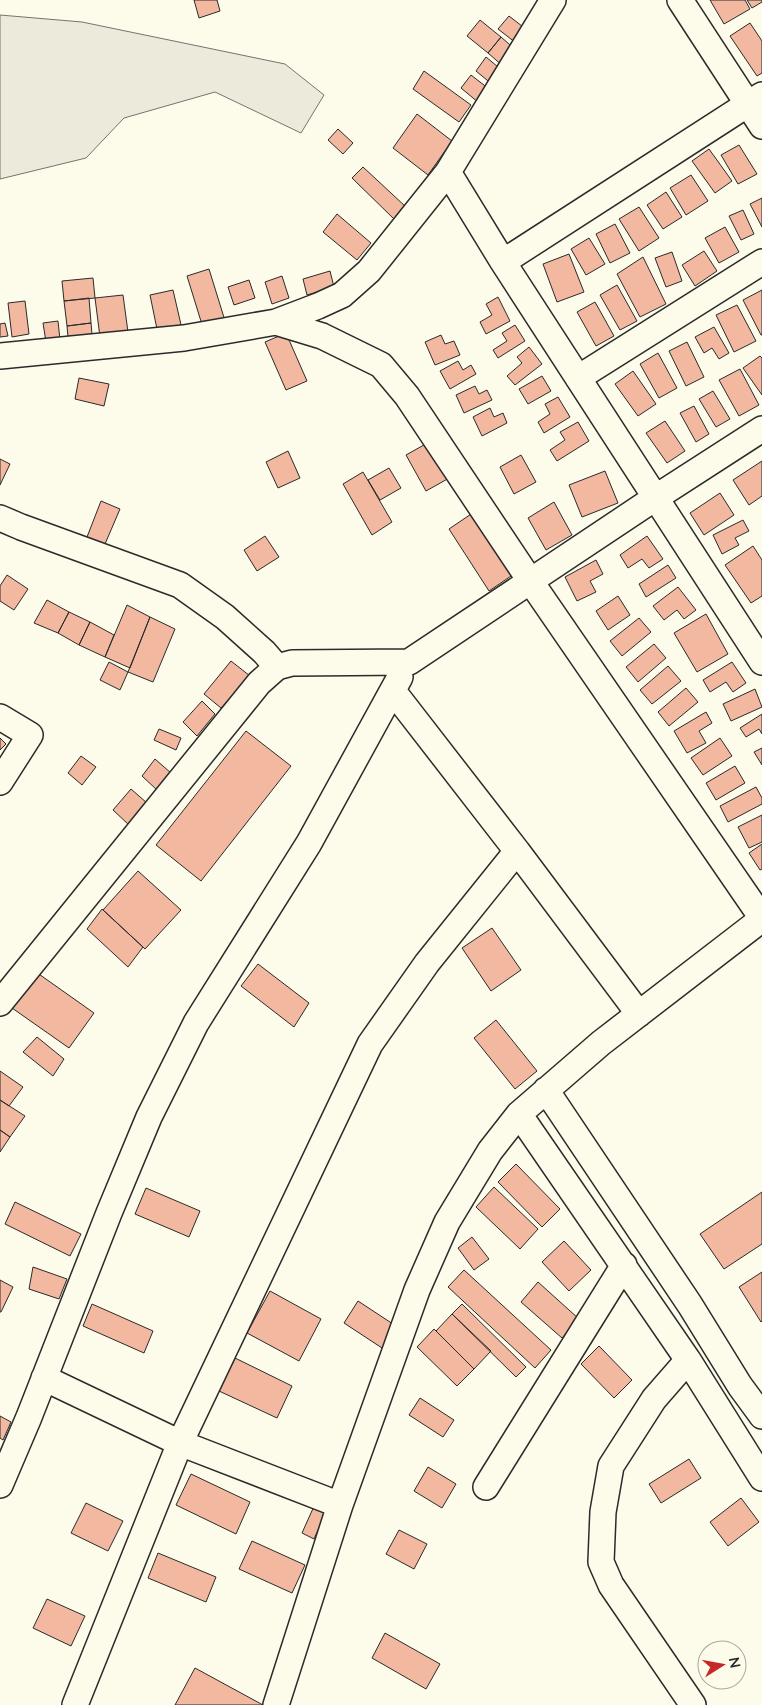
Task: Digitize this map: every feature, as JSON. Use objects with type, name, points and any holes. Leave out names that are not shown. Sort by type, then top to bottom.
[{"type":"street","points":[[0,356],[184,338],[276,322],[342,295],[369,271],[448,172],[553,0]]},
{"type":"street","points":[[680,0],[755,99],[762,126]]},
{"type":"street","points":[[503,262],[755,99]]},
{"type":"street","points":[[448,172],[503,262],[762,662]]},
{"type":"street","points":[[578,378],[762,262]]},
{"type":"street","points":[[276,322],[322,336],[381,365],[407,396],[531,582],[762,919],[601,1043],[519,1114],[490,1151],[447,1222],[417,1290],[340,1505],[276,1705]]},
{"type":"street","points":[[0,1485],[149,1117],[196,1023],[309,843],[409,662],[762,429]]},
{"type":"street","points":[[0,518],[180,585],[225,617],[264,652],[277,667]]},
{"type":"street","points":[[0,1003],[259,682],[277,667],[292,663],[409,662]]},
{"type":"street","points":[[393,691],[517,851],[638,1014]]},
{"type":"street","points":[[0,717],[30,734],[0,782]]},
{"type":"street","points":[[75,1705],[180,1443],[370,1044],[427,964],[517,851]]},
{"type":"street","points":[[546,1090],[690,1305],[740,1386],[762,1416]]},
{"type":"street","points":[[519,1114],[688,1360],[762,1478]]},
{"type":"street","points":[[486,1487],[624,1265]]},
{"type":"street","points":[[688,1360],[654,1399],[611,1466],[603,1512],[601,1562],[611,1585],[693,1705]]},
{"type":"street","points":[[44,1378],[180,1443],[340,1505]]},
{"type":"shaded area","points":[[0,15],[82,22],[285,64],[324,95],[301,133],[215,92],[124,118],[86,158],[0,179]]},
{"type":"building","points":[[194,0],[217,0],[220,11],[199,18]]},
{"type":"building","points":[[710,0],[745,0],[750,9],[724,24]]},
{"type":"building","points":[[747,0],[762,0],[762,2],[752,8]]},
{"type":"building","points":[[509,16],[527,30],[516,43],[498,29]]},
{"type":"building","points":[[480,20],[501,37],[488,53],[467,36]]},
{"type":"building","points":[[750,23],[762,41],[762,73],[757,76],[730,36]]},
{"type":"building","points":[[501,37],[517,51],[504,67],[488,53]]},
{"type":"building","points":[[486,57],[504,72],[493,85],[476,71]]},
{"type":"building","points":[[424,71],[471,105],[459,122],[413,89]]},
{"type":"building","points":[[471,75],[489,89],[479,103],[461,88]]},
{"type":"building","points":[[417,114],[452,141],[428,175],[393,148]]},
{"type":"building","points":[[338,129],[353,143],[343,154],[328,140]]},
{"type":"building","points":[[739,145],[757,174],[738,184],[721,155]]},
{"type":"building","points":[[709,149],[732,181],[715,193],[692,161]]},
{"type":"building","points":[[363,167],[406,207],[394,219],[352,178]]},
{"type":"building","points":[[691,175],[708,201],[686,215],[670,188]]},
{"type":"building","points":[[666,192],[682,217],[663,229],[647,205]]},
{"type":"building","points":[[762,198],[762,227],[750,204]]},
{"type":"building","points":[[639,207],[659,238],[639,251],[619,219]]},
{"type":"building","points":[[743,210],[754,234],[741,240],[729,216]]},
{"type":"building","points":[[337,214],[371,243],[357,260],[323,232]]},
{"type":"building","points":[[615,224],[630,253],[610,263],[596,234]]},
{"type":"building","points":[[725,227],[739,252],[719,263],[705,238]]},
{"type":"building","points":[[589,238],[605,264],[586,275],[571,249]]},
{"type":"building","points":[[704,251],[717,271],[695,286],[682,265]]},
{"type":"building","points":[[672,252],[682,281],[666,287],[655,258]]},
{"type":"building","points":[[569,254],[584,292],[557,302],[543,264]]},
{"type":"building","points":[[643,257],[666,304],[640,317],[617,274]]},
{"type":"building","points":[[209,269],[226,324],[204,331],[187,276]]},
{"type":"building","points":[[330,271],[334,287],[307,295],[303,279]]},
{"type":"building","points":[[282,276],[289,298],[272,304],[265,282]]},
{"type":"building","points":[[93,278],[95,298],[64,301],[62,281]]},
{"type":"building","points":[[249,280],[255,298],[234,305],[228,287]]},
{"type":"building","points":[[617,285],[637,321],[620,330],[600,295]]},
{"type":"building","points":[[173,290],[182,329],[158,334],[150,295]]},
{"type":"building","points":[[762,290],[762,335],[761,335],[743,300]]},
{"type":"building","points":[[123,295],[128,332],[100,337],[95,298]]},
{"type":"building","points":[[498,297],[510,321],[486,334],[480,322],[492,315],[486,304]]},
{"type":"building","points":[[89,298],[91,323],[67,326],[64,301]]},
{"type":"building","points":[[25,301],[29,334],[12,337],[8,303]]},
{"type":"building","points":[[595,302],[614,336],[596,346],[577,312]]},
{"type":"building","points":[[737,305],[756,341],[734,352],[716,315]]},
{"type":"building","points":[[58,321],[60,340],[46,342],[43,323]]},
{"type":"building","points":[[5,323],[8,336],[0,337],[0,324]]},
{"type":"building","points":[[91,323],[92,334],[68,337],[67,326]]},
{"type":"building","points":[[515,325],[525,341],[498,358],[493,350],[507,341],[502,333]]},
{"type":"building","points":[[714,327],[729,353],[719,359],[712,348],[704,353],[695,337]]},
{"type":"building","points":[[286,333],[307,381],[286,390],[265,342]]},
{"type":"building","points":[[441,335],[445,344],[454,341],[460,355],[435,365],[425,342]]},
{"type":"building","points":[[687,342],[704,377],[686,386],[669,351]]},
{"type":"building","points":[[529,347],[542,364],[515,385],[507,376],[522,363],[517,357]]},
{"type":"building","points":[[658,353],[677,388],[659,398],[640,364]]},
{"type":"building","points":[[760,356],[762,358],[762,395],[743,368]]},
{"type":"building","points":[[458,361],[463,370],[471,365],[476,374],[450,389],[440,371]]},
{"type":"building","points":[[740,369],[759,405],[739,416],[719,380]]},
{"type":"building","points":[[633,371],[656,404],[638,416],[615,384]]},
{"type":"building","points":[[542,376],[551,391],[528,404],[519,389]]},
{"type":"building","points":[[79,378],[109,384],[104,406],[75,399]]},
{"type":"building","points":[[475,386],[479,394],[487,390],[492,400],[464,413],[456,395]]},
{"type":"building","points":[[713,391],[730,419],[716,427],[699,399]]},
{"type":"building","points":[[558,397],[570,417],[544,433],[538,422],[550,414],[545,404]]},
{"type":"building","points":[[694,406],[709,434],[696,442],[680,413]]},
{"type":"building","points":[[490,408],[494,417],[503,413],[507,423],[482,436],[473,417]]},
{"type":"building","points":[[665,421],[685,451],[667,463],[646,433]]},
{"type":"building","points":[[578,422],[589,441],[557,461],[550,450],[565,440],[560,432]]},
{"type":"building","points":[[431,441],[451,477],[426,491],[406,455]]},
{"type":"building","points":[[288,451],[300,478],[278,488],[266,462]]},
{"type":"building","points":[[521,455],[536,482],[514,494],[500,467]]},
{"type":"building","points":[[0,459],[10,464],[0,485]]},
{"type":"building","points":[[762,461],[762,496],[749,505],[733,480]]},
{"type":"building","points":[[389,468],[401,488],[380,500],[368,480]]},
{"type":"building","points":[[605,471],[618,503],[582,517],[569,485]]},
{"type":"building","points":[[363,472],[392,522],[372,535],[343,484]]},
{"type":"building","points":[[720,493],[734,515],[704,535],[690,513]]},
{"type":"building","points":[[101,501],[120,509],[105,544],[87,537]]},
{"type":"building","points":[[554,502],[572,535],[546,550],[528,518]]},
{"type":"building","points":[[474,512],[514,574],[489,591],[449,529]]},
{"type":"building","points":[[743,520],[749,531],[735,538],[739,545],[722,554],[713,535]]},
{"type":"building","points":[[265,536],[279,557],[257,571],[244,550]]},
{"type":"building","points":[[647,536],[663,559],[649,568],[642,559],[628,568],[620,555]]},
{"type":"building","points":[[753,546],[762,560],[762,596],[751,603],[725,565]]},
{"type":"building","points":[[596,560],[603,574],[590,581],[596,592],[577,601],[565,577]]},
{"type":"building","points":[[668,565],[676,578],[646,597],[639,584]]},
{"type":"building","points":[[7,575],[28,589],[14,610],[0,601],[0,586]]},
{"type":"building","points":[[678,587],[696,610],[684,619],[677,610],[664,620],[653,606]]},
{"type":"building","points":[[618,596],[630,615],[608,630],[596,611]]},
{"type":"building","points":[[47,600],[69,612],[58,633],[34,623]]},
{"type":"building","points":[[127,605],[150,617],[130,668],[105,657]]},
{"type":"building","points":[[69,612],[90,622],[79,645],[58,633]]},
{"type":"building","points":[[706,614],[728,654],[697,672],[674,633]]},
{"type":"building","points":[[150,617],[175,629],[153,682],[128,672]]},
{"type":"building","points":[[639,618],[651,632],[622,656],[610,641]]},
{"type":"building","points":[[90,622],[114,635],[105,657],[79,645]]},
{"type":"building","points":[[654,644],[666,658],[638,682],[626,667]]},
{"type":"building","points":[[231,661],[250,676],[221,708],[204,694]]},
{"type":"building","points":[[109,662],[128,672],[120,690],[100,680]]},
{"type":"building","points":[[732,662],[746,683],[733,692],[726,682],[710,692],[703,680]]},
{"type":"building","points":[[668,666],[681,681],[652,704],[640,690]]},
{"type":"building","points":[[686,688],[698,702],[669,726],[658,712]]},
{"type":"building","points":[[755,689],[762,707],[731,721],[723,704]]},
{"type":"building","points":[[202,701],[215,714],[197,736],[183,722]]},
{"type":"building","points":[[706,712],[712,723],[699,731],[706,743],[687,753],[674,731]]},
{"type":"building","points":[[762,714],[762,734],[759,729],[746,737],[740,728]]},
{"type":"building","points":[[159,729],[181,738],[176,750],[154,740]]},
{"type":"building","points":[[246,731],[291,766],[201,881],[156,845]]},
{"type":"building","points":[[0,738],[6,744],[0,750]]},
{"type":"building","points":[[720,738],[732,756],[703,775],[691,758]]},
{"type":"building","points":[[762,748],[762,765],[754,752]]},
{"type":"building","points":[[81,756],[96,767],[82,785],[68,773]]},
{"type":"building","points":[[155,759],[171,773],[157,790],[142,776]]},
{"type":"building","points":[[735,766],[745,783],[716,800],[706,783]]},
{"type":"building","points":[[756,787],[762,798],[762,804],[728,822],[720,806]]},
{"type":"building","points":[[131,789],[147,803],[129,825],[113,810]]},
{"type":"building","points":[[762,815],[762,842],[749,848],[738,827]]},
{"type":"building","points":[[762,844],[762,869],[760,870],[749,853]]},
{"type":"building","points":[[138,871],[181,910],[145,949],[103,910]]},
{"type":"building","points":[[102,909],[143,947],[128,967],[87,929]]},
{"type":"building","points":[[492,928],[521,970],[491,991],[462,948]]},
{"type":"building","points":[[258,964],[309,1003],[294,1027],[241,986]]},
{"type":"building","points":[[36,972],[94,1013],[69,1048],[12,1008]]},
{"type":"building","points":[[496,1020],[537,1071],[515,1089],[474,1038]]},
{"type":"building","points":[[37,1037],[64,1059],[53,1076],[23,1052]]},
{"type":"building","points":[[0,1071],[23,1087],[9,1106],[0,1100]]},
{"type":"building","points":[[0,1100],[25,1116],[10,1137],[0,1130]]},
{"type":"building","points":[[0,1130],[10,1137],[0,1152]]},
{"type":"building","points":[[516,1164],[560,1209],[542,1227],[498,1182]]},
{"type":"building","points":[[494,1187],[538,1229],[520,1249],[476,1207]]},
{"type":"building","points":[[146,1188],[200,1211],[189,1237],[135,1214]]},
{"type":"building","points":[[762,1192],[762,1244],[724,1269],[700,1234]]},
{"type":"building","points":[[15,1202],[81,1234],[70,1256],[5,1224]]},
{"type":"building","points":[[472,1237],[489,1259],[474,1270],[458,1248]]},
{"type":"building","points":[[564,1241],[591,1270],[569,1291],[542,1262]]},
{"type":"building","points":[[33,1267],[67,1279],[59,1299],[29,1289]]},
{"type":"building","points":[[464,1270],[551,1350],[535,1368],[448,1287]]},
{"type":"building","points":[[762,1272],[762,1321],[761,1322],[739,1287]]},
{"type":"building","points":[[0,1280],[13,1287],[1,1312],[0,1312]]},
{"type":"building","points":[[538,1282],[579,1319],[562,1338],[521,1302]]},
{"type":"building","points":[[270,1291],[321,1319],[299,1361],[247,1333]]},
{"type":"building","points":[[358,1301],[396,1326],[382,1348],[344,1323]]},
{"type":"building","points":[[92,1304],[153,1331],[144,1353],[83,1326]]},
{"type":"building","points":[[462,1304],[526,1367],[516,1377],[452,1314]]},
{"type":"building","points":[[452,1314],[491,1351],[474,1369],[436,1331]]},
{"type":"building","points":[[434,1329],[474,1369],[457,1386],[417,1347]]},
{"type":"building","points":[[599,1346],[632,1380],[614,1398],[581,1364]]},
{"type":"building","points":[[235,1358],[292,1386],[277,1418],[219,1391]]},
{"type":"building","points":[[420,1398],[454,1420],[443,1437],[409,1415]]},
{"type":"building","points":[[0,1416],[11,1422],[3,1440],[0,1438]]},
{"type":"building","points":[[689,1459],[701,1478],[661,1503],[649,1484]]},
{"type":"building","points":[[428,1467],[456,1484],[442,1508],[414,1491]]},
{"type":"building","points":[[191,1474],[250,1502],[236,1534],[176,1505]]},
{"type":"building","points":[[741,1498],[759,1522],[728,1546],[710,1522]]},
{"type":"building","points":[[86,1503],[123,1521],[108,1551],[71,1533]]},
{"type":"building","points":[[315,1504],[327,1510],[314,1539],[302,1533]]},
{"type":"building","points":[[399,1530],[427,1544],[414,1569],[386,1554]]},
{"type":"building","points":[[252,1541],[305,1565],[292,1593],[239,1569]]},
{"type":"building","points":[[158,1553],[216,1577],[206,1602],[148,1578]]},
{"type":"building","points":[[47,1599],[85,1616],[71,1646],[33,1628]]},
{"type":"building","points":[[385,1633],[440,1664],[426,1689],[372,1658]]},
{"type":"building","points":[[195,1668],[263,1705],[175,1705]]}]
